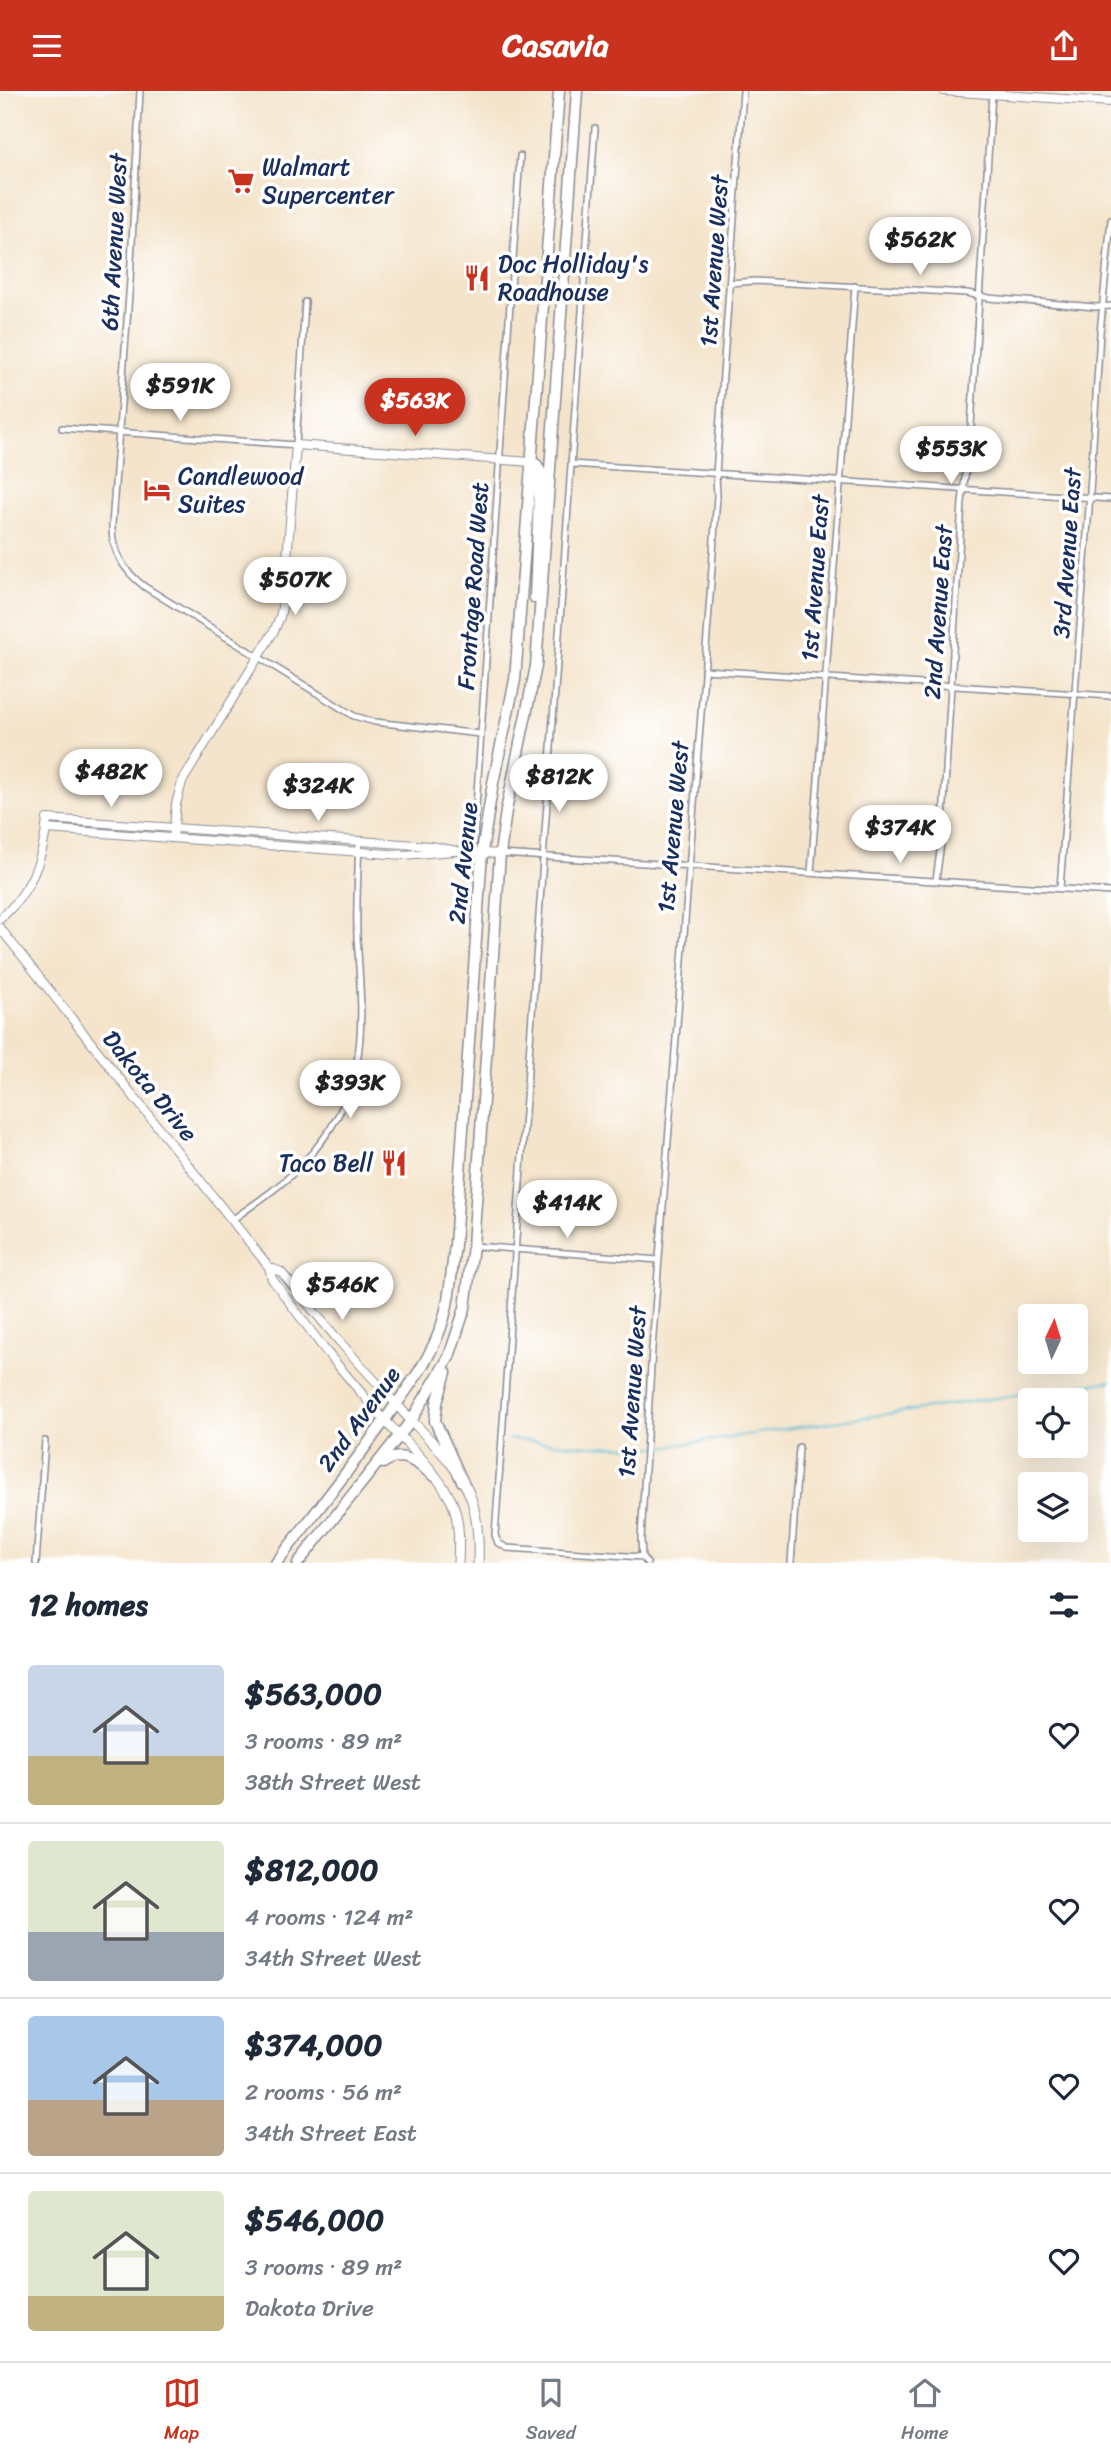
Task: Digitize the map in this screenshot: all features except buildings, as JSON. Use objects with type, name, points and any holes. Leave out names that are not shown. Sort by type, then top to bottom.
[{"type":"highway","name":"2nd Avenue","points":[[276,1563],[411,1384],[441,1328],[448,1301],[455,1245],[477,852],[515,680],[559,91]]},
{"type":"highway","name":"2nd Avenue","points":[[298,1563],[411,1421],[449,1357],[465,1308],[473,1246],[500,853],[506,811],[530,699],[540,628],[578,91]]},
{"type":"highway","points":[[569,214],[577,174],[584,91]]},
{"type":"highway","points":[[530,699],[540,471],[532,461]]},
{"type":"highway","points":[[449,1357],[435,1421],[462,1481]]},
{"type":"highway","points":[[366,1480],[391,1457],[400,1456],[419,1464],[434,1476]]},
{"type":"main road","points":[[396,1404],[452,1466],[470,1495],[476,1519],[478,1563]]},
{"type":"main road","points":[[385,1420],[434,1476],[452,1503],[458,1536],[458,1563]]},
{"type":"street","name":"6th Avenue West","points":[[140,91],[130,281],[112,530],[120,561],[130,576],[258,657]]},
{"type":"street","name":"1st Avenue West","points":[[642,1557],[648,1417],[717,496],[716,474],[743,91]]},
{"type":"street","points":[[944,91],[1111,102]]},
{"type":"street","name":"2nd Avenue East","points":[[936,880],[942,836],[992,94]]},
{"type":"street","points":[[595,128],[495,1535],[498,1543],[507,1548],[642,1557],[648,1563]]},
{"type":"street","name":"Frontage Road West","points":[[477,852],[480,734],[520,156]]},
{"type":"street","name":"3rd Avenue East","points":[[1060,888],[1102,306],[1111,220]]},
{"type":"street","points":[[730,283],[755,281],[855,286],[1111,306]]},
{"type":"street","name":"1st Avenue East","points":[[811,873],[855,286]]},
{"type":"street","points":[[173,838],[177,797],[182,782],[278,624],[284,604],[306,302]]},
{"type":"street","points":[[62,428],[532,461]]},
{"type":"street","points":[[571,464],[1111,499]]},
{"type":"street","points":[[258,657],[341,709],[362,719],[480,734]]},
{"type":"street","points":[[704,670],[1111,696]]},
{"type":"street","points":[[0,919],[21,898],[32,879],[43,850],[47,819],[438,846],[457,851]]},
{"type":"street","points":[[47,829],[358,852],[419,855],[457,851],[500,853],[1111,892]]},
{"type":"street","points":[[232,1220],[285,1181],[312,1154],[330,1129],[352,1081],[361,1045],[362,1020],[357,921],[359,841]]},
{"type":"street","name":"Dakota Drive","points":[[0,928],[269,1267],[272,1279],[333,1359],[385,1420]]},
{"type":"street","points":[[473,1246],[659,1260]]},
{"type":"street","name":"Dakota Drive","points":[[269,1267],[281,1272],[396,1404]]},
{"type":"street","points":[[36,1563],[45,1441]]},
{"type":"street","points":[[791,1563],[799,1447]]},
{"type":"waterway","points":[[649,1447],[664,1447],[1111,1381]]},
{"type":"waterway","points":[[508,1439],[588,1446],[643,1447]]},
{"type":"place","name":"Walmart Supercenter","points":[[241,181]]},
{"type":"place","name":"Doc Holliday's Roadhouse","points":[[477,278]]},
{"type":"place","name":"Candlewood Suites","points":[[157,490]]},
{"type":"place","name":"Taco Bell","points":[[394,1163]]}]
